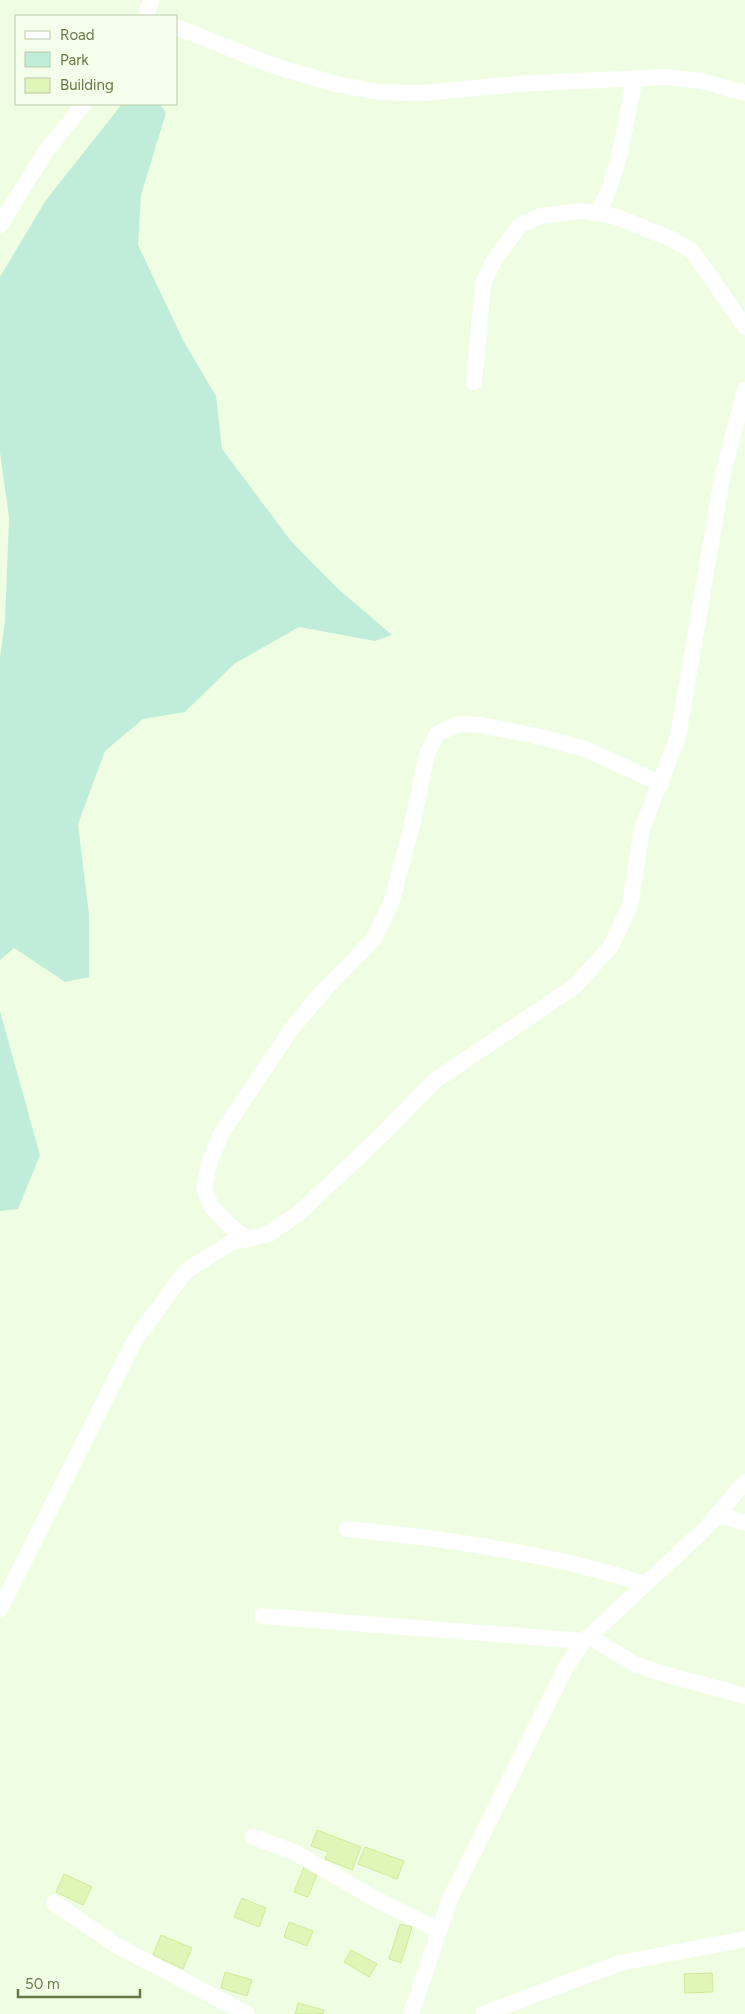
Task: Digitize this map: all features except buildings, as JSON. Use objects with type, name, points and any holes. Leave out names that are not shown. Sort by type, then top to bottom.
[{"type":"street","points":[[146,15],[151,0]]},
{"type":"street","points":[[178,28],[277,67],[336,84],[379,92],[423,94],[518,84],[666,77],[693,80],[745,93]]},
{"type":"street","points":[[598,214],[609,194],[615,173],[635,78]]},
{"type":"street","points":[[0,225],[46,151],[83,105]]},
{"type":"street","points":[[474,382],[482,284],[494,260],[520,225],[541,216],[581,211],[614,216],[645,227],[693,252],[745,327]]},
{"type":"street","points":[[0,1608],[135,1340],[186,1271],[230,1243],[268,1234],[300,1212],[388,1129],[433,1082],[575,986],[610,946],[630,905],[642,829],[678,736],[723,473],[745,390]]},
{"type":"street","points":[[247,1239],[231,1227],[211,1206],[204,1188],[209,1164],[221,1134],[292,1028],[324,990],[373,940],[392,903],[411,829],[427,754],[437,734],[458,724],[481,725],[541,738],[588,750],[661,784]]},
{"type":"street","points":[[412,2014],[450,1898],[566,1667],[586,1639],[704,1530],[745,1482]]},
{"type":"street","points":[[718,1514],[745,1523]]},
{"type":"street","points":[[347,1529],[410,1535],[498,1548],[613,1574],[645,1584]]},
{"type":"street","points":[[262,1616],[586,1639],[634,1664],[667,1676],[745,1696]]},
{"type":"street","points":[[253,1837],[294,1852],[377,1900],[439,1930]]},
{"type":"street","points":[[54,1903],[116,1945],[247,2014]]},
{"type":"street","points":[[483,2014],[620,1963],[745,1939]]},
{"type":"green space","points":[[121,105],[161,105],[166,113],[141,195],[138,245],[183,340],[216,396],[222,449],[291,541],[336,587],[392,635],[375,641],[299,627],[234,664],[185,712],[143,719],[105,751],[78,824],[89,915],[89,977],[65,982],[14,948],[0,960],[0,657],[5,621],[9,518],[0,452],[0,277],[46,200]]},
{"type":"green space","points":[[0,1011],[40,1155],[18,1209],[0,1211]]}]
